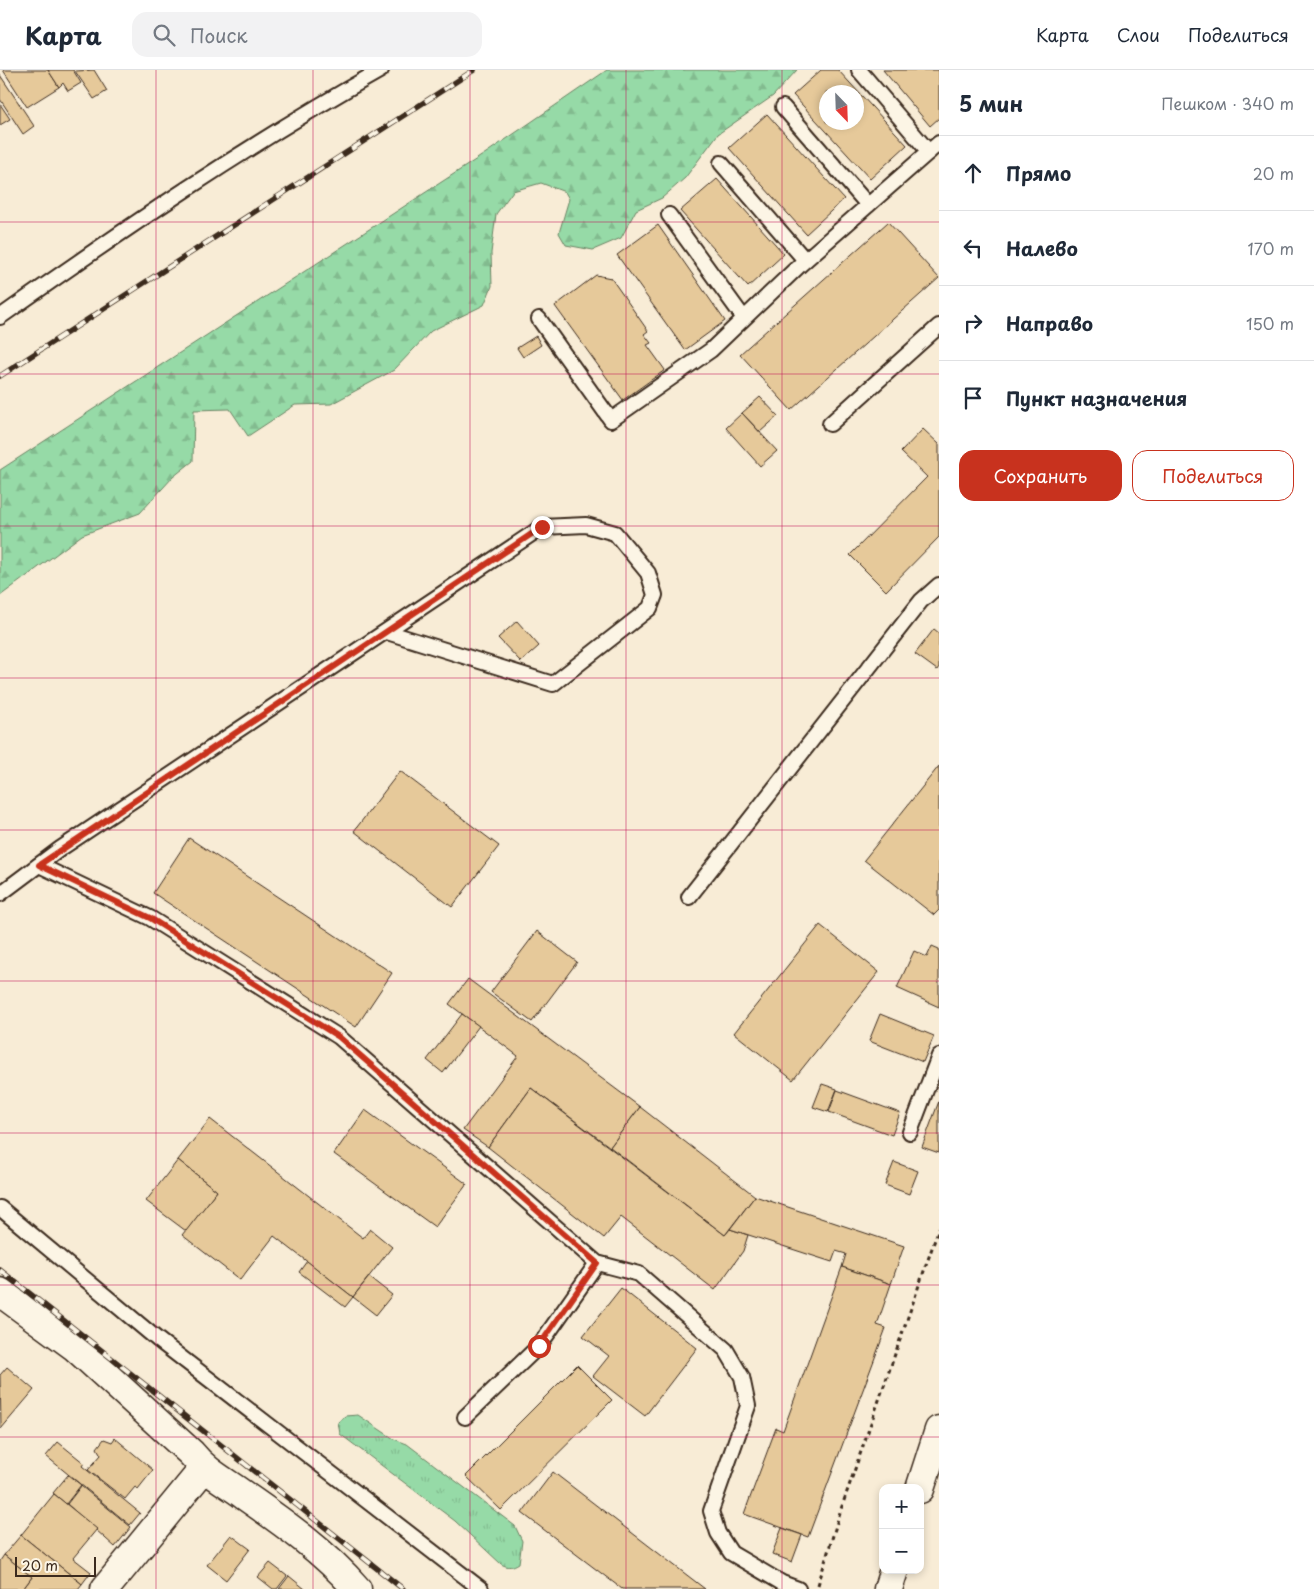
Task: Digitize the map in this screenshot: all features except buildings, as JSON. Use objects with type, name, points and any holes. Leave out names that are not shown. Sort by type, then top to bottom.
[{"type":"street","points":[[0,1292],[74,1348],[191,1453],[204,1468],[245,1496],[340,1569],[357,1589]]},
{"type":"street","points":[[922,1484],[939,1430]]},
{"type":"street","points":[[105,1589],[204,1468]]},
{"type":"street","points":[[888,1589],[893,1574]]},
{"type":"lane","points":[[0,317],[115,236],[322,103],[381,70]]},
{"type":"lane","points":[[539,319],[611,420],[711,350],[743,317],[805,260],[934,147],[859,70]]},
{"type":"lane","points":[[784,107],[868,206]]},
{"type":"lane","points":[[721,162],[805,260]]},
{"type":"lane","points":[[669,215],[743,317]]},
{"type":"lane","points":[[830,424],[939,326]]},
{"type":"lane","points":[[0,894],[39,865],[542,527],[586,525],[615,533],[648,573],[655,595],[650,608],[553,684],[387,632]]},
{"type":"lane","points":[[689,897],[920,601],[939,585]]},
{"type":"lane","points":[[39,865],[150,918],[339,1037],[597,1263],[639,1274],[726,1350],[742,1377],[748,1406],[712,1511],[718,1533],[731,1553],[782,1583],[798,1589]]},
{"type":"lane","points":[[910,1132],[939,1056]]},
{"type":"lane","points":[[0,1208],[157,1339],[481,1589]]},
{"type":"lane","points":[[466,1416],[539,1346],[597,1263]]},
{"type":"path","points":[[817,1589],[842,1509],[939,1228]]},
{"type":"green space","points":[[607,70],[797,70],[773,96],[718,134],[685,178],[662,198],[636,210],[621,238],[593,250],[566,245],[559,233],[569,199],[565,192],[541,183],[513,191],[496,214],[491,253],[492,286],[484,305],[431,331],[394,370],[331,404],[295,405],[248,436],[230,409],[194,410],[193,461],[173,477],[140,513],[82,535],[0,596],[0,470],[486,153]]},
{"type":"green space","points":[[358,1415],[394,1439],[407,1444],[515,1526],[522,1541],[519,1563],[510,1566],[501,1564],[455,1521],[340,1434],[338,1422],[345,1416]]},
{"type":"railway","points":[[0,376],[474,70]]},
{"type":"railway","points":[[0,1270],[403,1589]]},
{"type":"route","points":[[539,1346],[597,1263],[339,1037],[150,918],[39,865],[60,849],[542,527]]}]
